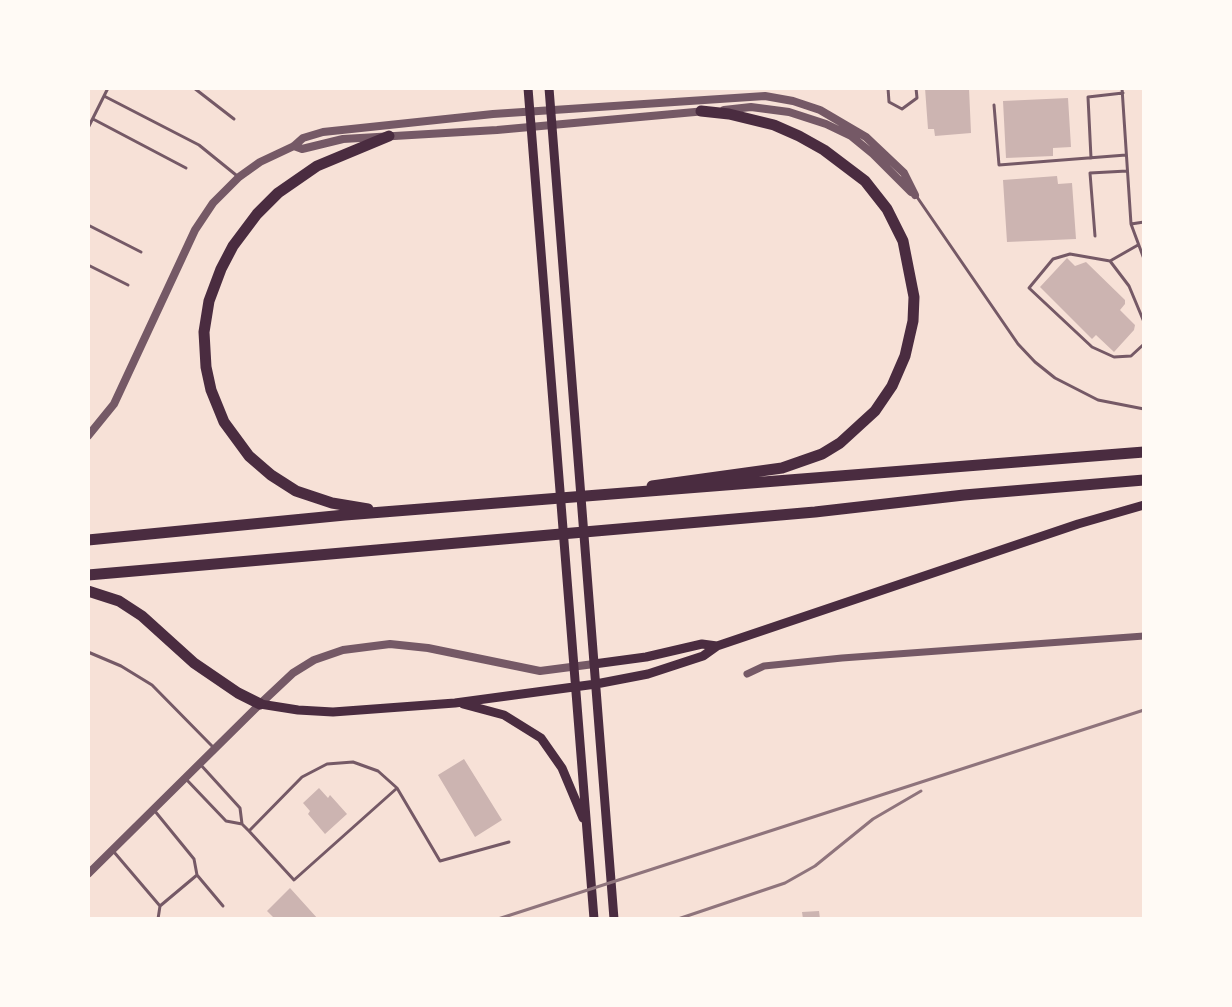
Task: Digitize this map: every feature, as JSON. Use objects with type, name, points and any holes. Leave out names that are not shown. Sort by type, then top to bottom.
[{"type":"highway","points":[[592,495],[782,468],[822,454],[859,428],[875,411],[892,386],[905,356],[913,321],[914,297],[909,264],[893,220],[873,190],[848,166],[799,136],[774,125],[701,111]]},
{"type":"highway","points":[[389,136],[317,166],[278,193],[257,214],[233,246],[221,269],[209,301],[204,349],[211,390],[224,422],[249,456],[271,475],[296,491],[332,503],[365,509],[417,510]]},
{"type":"highway","points":[[88,540],[592,495],[1144,452]]},
{"type":"highway","points":[[88,575],[1144,480]]},
{"type":"highway","points":[[88,591],[119,601],[142,616],[194,663],[260,704]]},
{"type":"main road","points":[[528,88],[594,919]]},
{"type":"main road","points":[[549,88],[614,919]]},
{"type":"main road","points":[[260,704],[333,712],[455,703],[648,674],[703,656],[717,646],[1078,524],[1144,505]]},
{"type":"main road","points":[[594,664],[646,657],[702,644],[717,646]]},
{"type":"main road","points":[[455,703],[504,715],[541,738],[562,768],[586,827]]},
{"type":"street","points":[[88,436],[114,404],[195,230],[213,203],[239,177],[260,162],[294,146],[303,138],[323,132],[551,109],[765,96],[820,110],[866,137],[904,173],[915,195]]},
{"type":"street","points":[[294,146],[302,149],[343,139],[751,107],[789,112],[851,136],[915,195]]},
{"type":"street","points":[[747,674],[764,666],[842,658],[1144,636]]},
{"type":"street","points":[[88,874],[260,704],[293,673],[314,660],[366,645],[409,645],[540,671],[594,664]]},
{"type":"lane","points":[[88,128],[108,88]]},
{"type":"lane","points":[[194,88],[234,119]]},
{"type":"lane","points":[[888,88],[889,102],[902,109],[917,98],[916,88]]},
{"type":"lane","points":[[1091,158],[1088,97],[1122,90],[1131,224],[1144,259]]},
{"type":"lane","points":[[104,96],[199,145],[239,177]]},
{"type":"lane","points":[[994,105],[999,165],[1126,155]]},
{"type":"lane","points":[[93,119],[186,168]]},
{"type":"lane","points":[[1095,236],[1090,173],[1127,171]]},
{"type":"lane","points":[[915,195],[1018,344],[1035,362],[1076,391],[1109,403],[1144,409]]},
{"type":"lane","points":[[1131,224],[1144,222]]},
{"type":"lane","points":[[88,225],[141,252]]},
{"type":"lane","points":[[1138,245],[1110,261],[1070,254],[1053,259],[1029,288],[1092,347],[1114,357],[1131,356],[1144,344]]},
{"type":"lane","points":[[1110,261],[1129,286],[1144,322]]},
{"type":"lane","points":[[88,265],[128,285]]},
{"type":"lane","points":[[88,652],[121,666],[152,685],[215,749]]},
{"type":"lane","points":[[249,831],[302,777],[327,764],[353,762],[378,771],[397,788],[440,861],[509,842]]},
{"type":"lane","points":[[200,764],[240,808],[242,824]]},
{"type":"lane","points":[[185,778],[226,821],[242,824],[294,880],[397,788]]},
{"type":"lane","points":[[154,810],[194,859],[197,875],[223,906]]},
{"type":"lane","points":[[112,850],[160,906]]},
{"type":"lane","points":[[158,919],[160,906],[197,875]]},
{"type":"building","points":[[925,88],[969,88],[971,133],[935,136],[934,129],[928,129]]},
{"type":"building","points":[[1068,98],[1071,147],[1053,148],[1053,156],[1006,158],[1003,101]]},
{"type":"building","points":[[1057,176],[1058,184],[1072,183],[1076,239],[1007,242],[1003,180]]},
{"type":"building","points":[[1067,258],[1075,266],[1086,262],[1125,300],[1120,310],[1135,325],[1134,330],[1114,352],[1096,335],[1092,339],[1040,287]]},
{"type":"building","points":[[464,759],[502,820],[475,837],[438,775]]},
{"type":"building","points":[[319,788],[347,814],[325,834],[303,803]]},
{"type":"building","points":[[290,888],[318,919],[275,919],[267,911]]},
{"type":"building","points":[[819,911],[820,919],[803,919],[802,912]]},
{"type":"railway","points":[[498,919],[1144,710]]},
{"type":"railway","points":[[678,919],[785,883],[815,866],[873,819],[921,791]]}]
